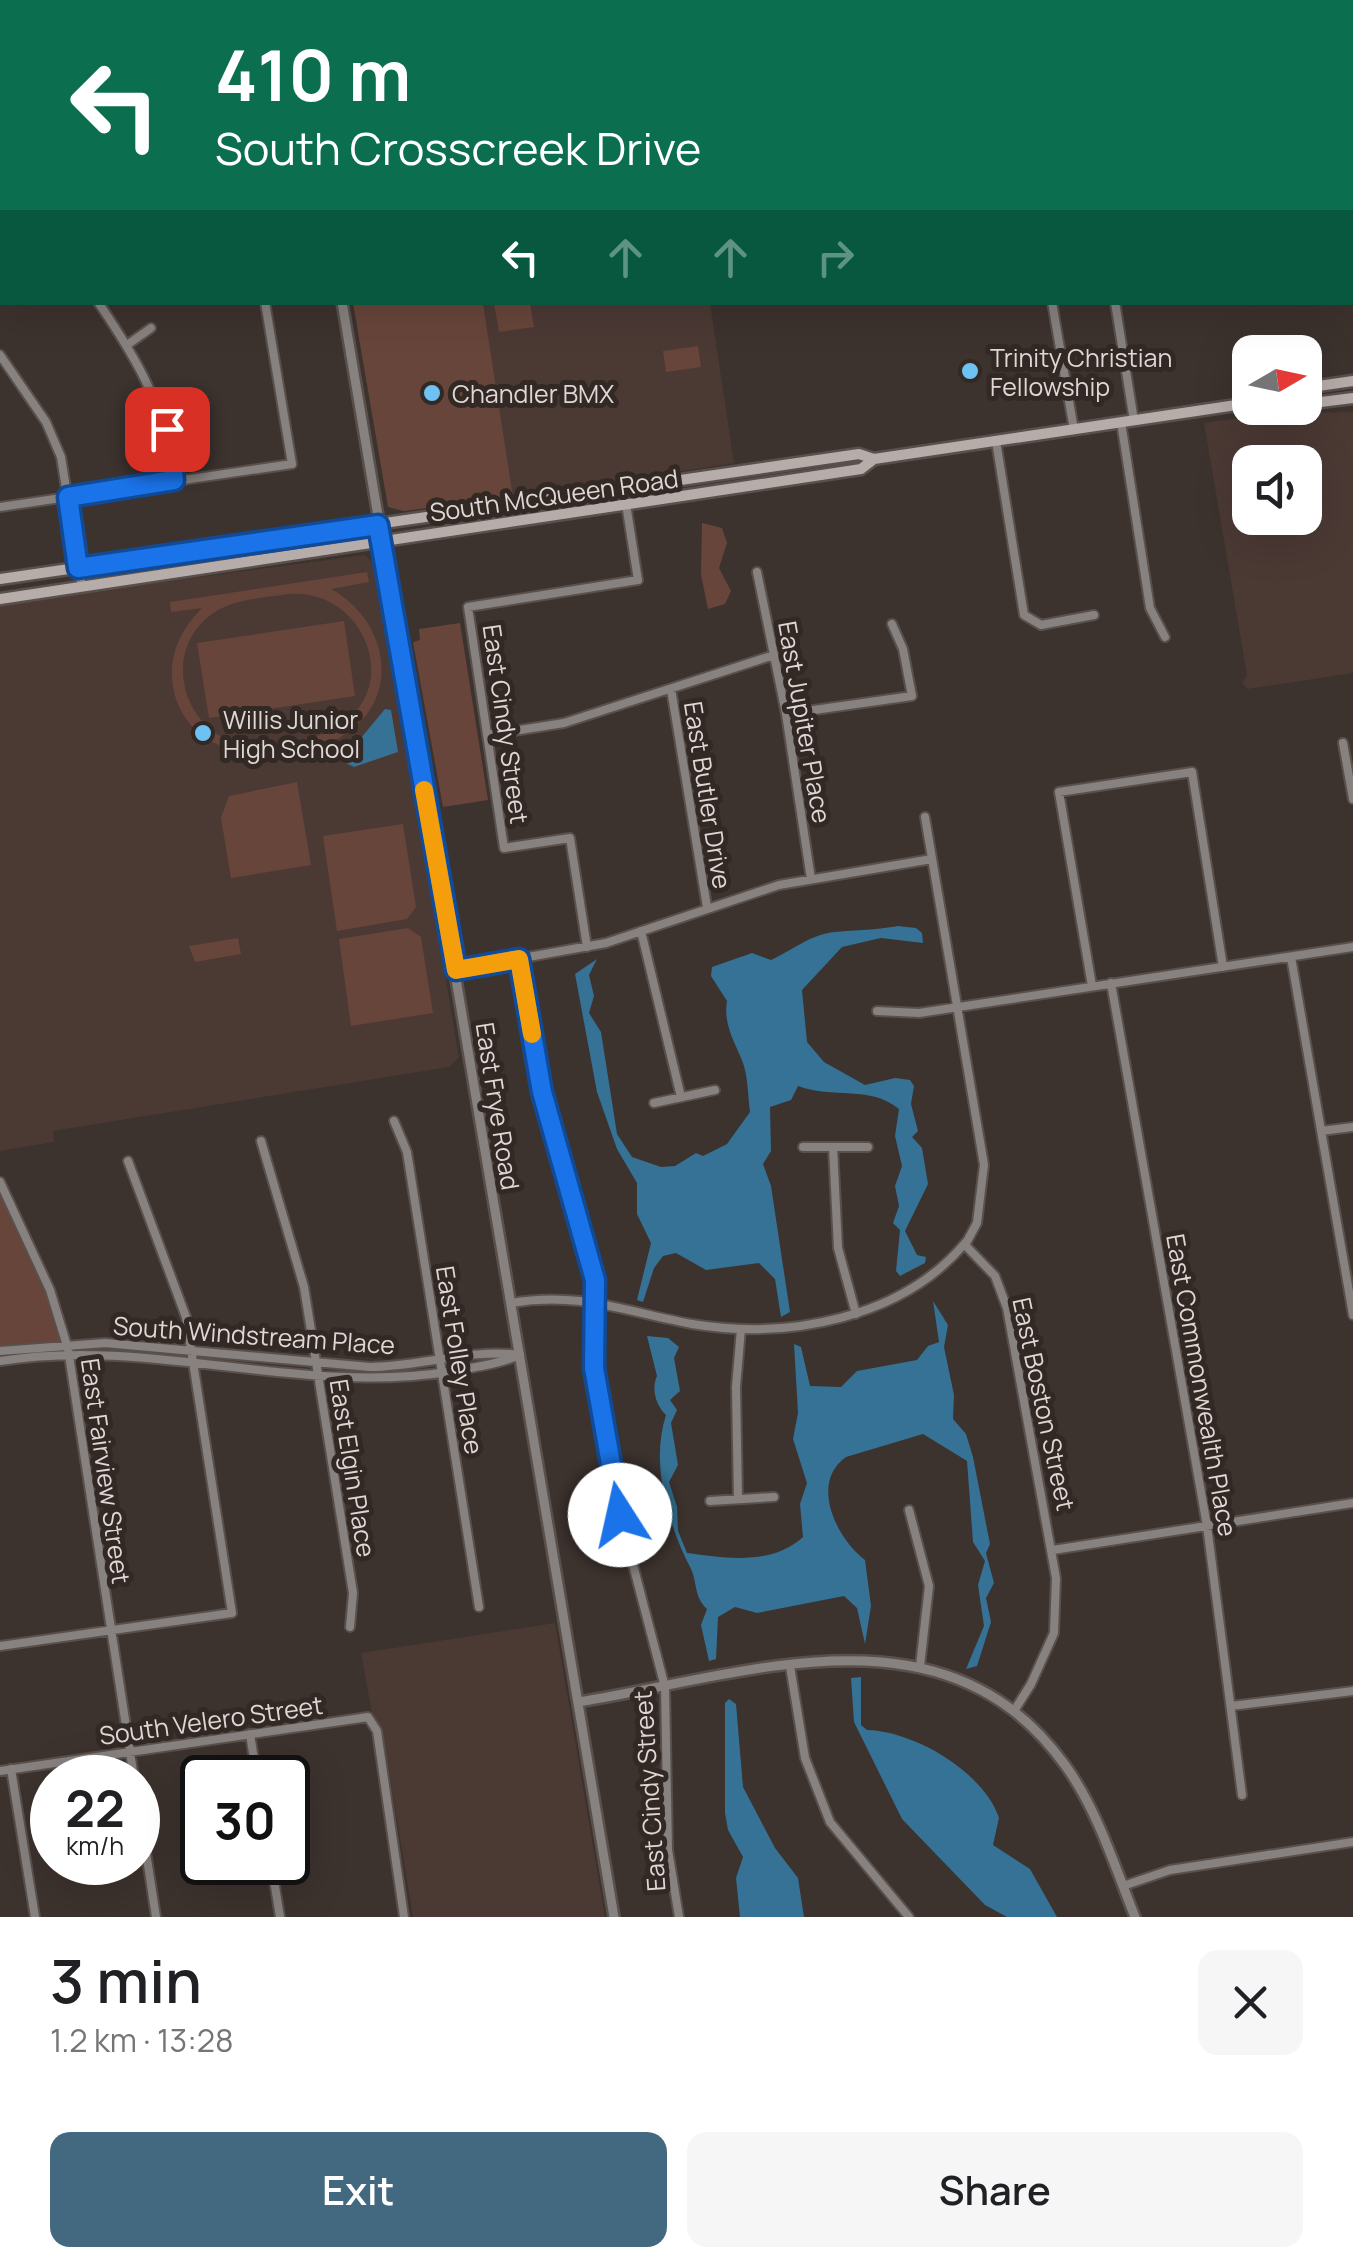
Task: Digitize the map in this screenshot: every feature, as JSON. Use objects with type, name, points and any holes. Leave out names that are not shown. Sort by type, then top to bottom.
[{"type":"main road","points":[[1322,386],[1353,381]]},
{"type":"main road","points":[[1322,402],[1353,398]]},
{"type":"main road","name":"South McQueen Road","points":[[0,580],[859,454],[874,459],[1232,406]]},
{"type":"main road","name":"South McQueen Road","points":[[0,599],[861,469],[874,459]]},
{"type":"main road","points":[[625,490],[626,504]]},
{"type":"street","points":[[100,305],[154,392],[167,429],[174,480]]},
{"type":"street","points":[[0,507],[292,464],[266,305]]},
{"type":"street","name":"East Frye Road","points":[[342,305],[614,1917]]},
{"type":"street","points":[[1053,305],[1074,430]]},
{"type":"street","points":[[1115,305],[1134,421]]},
{"type":"street","points":[[127,345],[151,328]]},
{"type":"street","points":[[0,355],[46,422],[61,457],[82,587]]},
{"type":"street","points":[[1121,422],[1150,608],[1164,637]]},
{"type":"street","points":[[996,442],[1023,611],[1032,623],[1094,615]]},
{"type":"street","name":"East Cindy Street","points":[[586,947],[570,838],[504,848],[468,607],[638,580],[626,504]]},
{"type":"street","name":"East Jupiter Place","points":[[757,572],[786,714],[812,878]]},
{"type":"street","points":[[786,714],[912,696],[903,648],[892,624]]},
{"type":"street","points":[[488,736],[564,723],[774,654]]},
{"type":"street","name":"East Butler Drive","points":[[671,688],[706,908]]},
{"type":"street","points":[[1343,743],[1353,800]]},
{"type":"street","points":[[1092,986],[1059,792],[1192,772],[1222,967]]},
{"type":"street","points":[[511,1303],[569,1296],[686,1322],[741,1329],[797,1327],[856,1314],[931,1277],[966,1242],[976,1223],[984,1165],[925,817]]},
{"type":"street","points":[[456,970],[586,947],[812,878],[932,860]]},
{"type":"street","points":[[641,931],[681,1098]]},
{"type":"street","points":[[877,1010],[898,1014],[956,1007],[1353,947]]},
{"type":"street","points":[[1291,957],[1353,1314]]},
{"type":"street","name":"East Cindy Street","points":[[519,959],[542,1092],[590,1258],[595,1301],[594,1368],[620,1515],[665,1687],[668,1850],[679,1917]]},
{"type":"street","name":"East Commonwealth Place","points":[[1111,983],[1208,1526],[1242,1795]]},
{"type":"street","points":[[654,1103],[715,1090]]},
{"type":"street","name":"East Folley Place","points":[[394,1122],[406,1152],[479,1607]]},
{"type":"street","points":[[1320,1132],[1353,1127]]},
{"type":"street","name":"East Elgin Place","points":[[261,1142],[293,1238],[317,1368],[352,1593],[350,1628]]},
{"type":"street","points":[[803,1147],[868,1147]]},
{"type":"street","points":[[833,1147],[838,1248],[856,1314]]},
{"type":"street","points":[[0,1646],[232,1613],[178,1289],[128,1161]]},
{"type":"street","name":"East Fairview Street","points":[[0,1182],[50,1290],[68,1348],[131,1755]]},
{"type":"street","name":"East Boston Street","points":[[966,1242],[995,1276],[1007,1308],[1053,1550],[1054,1632],[1032,1684],[1014,1710]]},
{"type":"street","points":[[738,1499],[736,1388],[741,1329]]},
{"type":"street","name":"South Windstream Place","points":[[0,1351],[68,1348],[317,1368],[384,1378],[520,1354]]},
{"type":"street","name":"South Windstream Place","points":[[0,1361],[68,1348]]},
{"type":"street","points":[[710,1500],[774,1496]]},
{"type":"street","points":[[1053,1550],[1353,1503]]},
{"type":"street","points":[[909,1510],[929,1586],[920,1666]]},
{"type":"street","points":[[578,1702],[848,1658],[920,1666],[964,1681],[1014,1710],[1048,1744],[1079,1787],[1135,1917]]},
{"type":"street","points":[[790,1666],[805,1758],[830,1822],[909,1917]]},
{"type":"street","points":[[1231,1706],[1353,1691]]},
{"type":"street","name":"South Velero Street","points":[[0,1771],[368,1717],[377,1731],[404,1917]]},
{"type":"street","points":[[250,1734],[253,1755]]},
{"type":"street","points":[[11,1769],[35,1917]]},
{"type":"street","points":[[1122,1886],[1170,1870],[1353,1842]]},
{"type":"street","points":[[151,1885],[156,1917]]},
{"type":"street","points":[[275,1885],[280,1917]]},
{"type":"shaded area","name":"Chandler BMX","points":[[353,305],[483,305],[513,497],[404,511],[388,507]]},
{"type":"shaded area","points":[[483,305],[710,305],[734,463],[513,497]]},
{"type":"shaded area","points":[[494,305],[530,305],[534,327],[499,332]]},
{"type":"shaded area","points":[[698,346],[701,367],[666,372],[663,351]]},
{"type":"shaded area","points":[[1322,412],[1353,412],[1353,673],[1248,689],[1242,683],[1247,675],[1204,423],[1232,419],[1232,425],[1322,425]]},
{"type":"shaded area","points":[[702,523],[722,528],[727,543],[719,568],[731,591],[725,604],[708,609],[701,575]]},
{"type":"shaded area","name":"Willis Junior High School","points":[[364,555],[376,564],[459,1057],[449,1067],[53,1131],[54,1142],[0,1151],[0,604]]},
{"type":"shaded area","points":[[367,572],[369,582],[331,589],[350,602],[375,637],[381,657],[376,698],[365,717],[347,733],[303,752],[251,754],[205,738],[188,721],[176,699],[172,674],[180,639],[202,608],[171,612],[170,602]],"holes":[[[289,594],[315,596],[338,607],[355,623],[367,644],[371,666],[368,689],[357,711],[336,728],[300,740],[236,742],[214,732],[198,716],[187,696],[183,673],[186,650],[196,629],[223,607],[241,601]]]},
{"type":"shaded area","points":[[344,621],[355,696],[209,718],[197,643]]},
{"type":"shaded area","points":[[460,623],[488,800],[443,807],[413,642],[420,640],[419,629]]},
{"type":"shaded area","points":[[297,782],[311,865],[231,878],[221,818],[229,796]]},
{"type":"shaded area","points":[[403,824],[416,907],[407,919],[337,931],[323,836]]},
{"type":"shaded area","points":[[408,928],[421,937],[433,1013],[351,1026],[339,939]]},
{"type":"shaded area","points":[[238,938],[241,954],[195,962],[189,946]]},
{"type":"shaded area","points":[[0,1182],[50,1290],[68,1349],[0,1356]]},
{"type":"shaded area","points":[[555,1623],[605,1917],[413,1917],[382,1729],[372,1714],[361,1653]]},
{"type":"water","points":[[385,709],[391,710],[398,752],[354,767],[346,763],[350,751]]},
{"type":"water","points":[[916,928],[922,933],[923,943],[881,938],[842,947],[802,990],[807,1042],[824,1062],[865,1085],[895,1078],[910,1080],[914,1086],[911,1104],[918,1131],[912,1137],[922,1148],[928,1184],[905,1231],[917,1255],[926,1257],[925,1263],[900,1276],[896,1271],[900,1230],[893,1223],[899,1206],[895,1186],[902,1166],[895,1136],[899,1109],[876,1097],[798,1086],[791,1100],[770,1107],[771,1151],[763,1164],[771,1186],[790,1312],[781,1317],[775,1279],[759,1263],[706,1270],[676,1253],[663,1256],[654,1268],[643,1302],[637,1300],[651,1243],[637,1214],[637,1183],[617,1149],[597,1092],[575,974],[597,959],[589,975],[594,996],[589,1013],[601,1032],[617,1134],[632,1157],[661,1167],[675,1166],[696,1153],[703,1156],[727,1144],[750,1112],[745,1069],[728,1026],[727,1001],[711,976],[712,967],[752,953],[771,960],[826,933]]},
{"type":"water","points":[[933,1301],[948,1325],[944,1347],[954,1395],[953,1419],[966,1434],[973,1457],[990,1544],[986,1553],[994,1583],[986,1598],[991,1622],[977,1666],[966,1669],[984,1626],[978,1585],[985,1561],[973,1542],[967,1461],[923,1434],[846,1457],[829,1481],[828,1495],[837,1525],[865,1560],[871,1606],[865,1644],[857,1608],[844,1596],[757,1613],[735,1607],[718,1617],[716,1659],[709,1661],[701,1625],[707,1609],[675,1532],[664,1493],[660,1453],[666,1415],[656,1397],[657,1376],[647,1336],[668,1338],[679,1347],[674,1358],[680,1391],[670,1400],[677,1410],[671,1423],[678,1465],[669,1482],[677,1507],[678,1531],[687,1553],[748,1558],[777,1552],[803,1537],[800,1504],[807,1483],[793,1439],[798,1413],[794,1344],[801,1347],[810,1386],[841,1387],[857,1371],[917,1360],[928,1346],[939,1342]]},
{"type":"water","points":[[861,1677],[861,1725],[925,1746],[979,1785],[999,1818],[993,1845],[1030,1869],[1057,1917],[1007,1917],[985,1905],[902,1819],[854,1722],[851,1678]]},
{"type":"water","points":[[729,1699],[736,1704],[743,1787],[775,1848],[798,1878],[804,1917],[740,1917],[736,1878],[743,1857],[728,1830],[725,1813],[725,1703]]},
{"type":"slow traffic","points":[[424,790],[456,970],[519,959],[532,1034]]},
{"type":"place","name":"Trinity Christian Fellowship","points":[[970,371]]},
{"type":"place","name":"Chandler BMX","points":[[432,393]]},
{"type":"place","name":"Willis Junior High School","points":[[203,733]]},
{"type":"route","points":[[167,429],[174,480],[68,497],[78,568],[378,525],[456,970],[519,959],[542,1092],[595,1280],[594,1368],[620,1515]]}]
